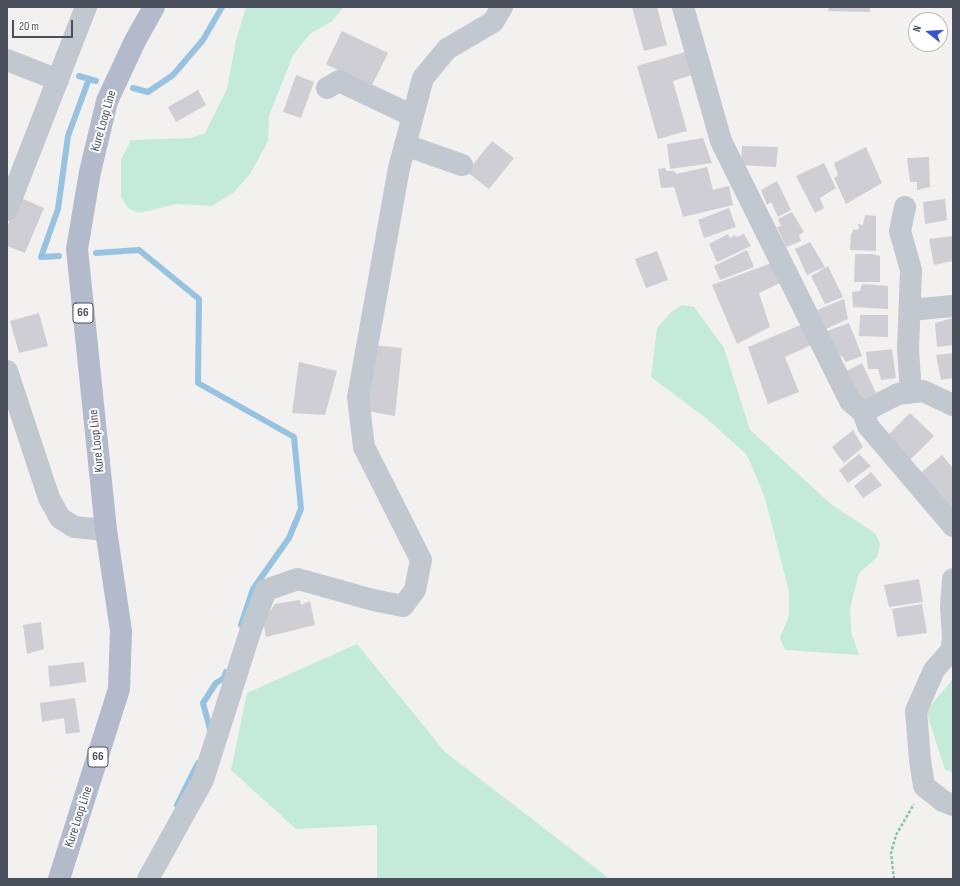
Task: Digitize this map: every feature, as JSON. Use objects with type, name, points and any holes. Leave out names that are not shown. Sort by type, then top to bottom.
[{"type":"main road","name":"Kure Loop Line","points":[[59,879],[119,689],[121,631],[106,530],[77,249],[90,172],[107,101],[135,41],[154,7]]},
{"type":"street","points":[[7,210],[86,7]]},
{"type":"street","points":[[148,879],[203,780],[266,590],[298,579],[373,600],[403,606],[415,590],[421,560],[364,447],[358,397],[399,168],[423,78],[447,49],[493,22],[502,7]]},
{"type":"street","points":[[683,7],[721,141],[850,401],[863,412],[868,426],[953,526]]},
{"type":"street","points":[[7,60],[58,80]]},
{"type":"street","points":[[327,88],[339,81],[413,116]]},
{"type":"street","points":[[405,145],[462,165]]},
{"type":"street","points":[[904,207],[900,231],[911,270],[908,350],[911,392]]},
{"type":"street","points":[[910,310],[953,306]]},
{"type":"street","points":[[7,371],[49,498],[60,518],[74,527],[106,530]]},
{"type":"street","points":[[863,412],[898,394],[923,390],[953,405]]},
{"type":"street","points":[[953,579],[951,607],[953,638],[951,651],[934,670],[916,711],[920,760],[924,786],[943,801],[953,805]]},
{"type":"path","points":[[894,879],[891,853],[896,835],[924,786]]},
{"type":"green space","points":[[246,7],[344,7],[332,21],[310,34],[293,55],[269,116],[268,141],[250,174],[234,192],[212,206],[176,204],[140,213],[129,209],[121,197],[121,160],[131,140],[191,138],[205,133],[227,89],[236,40]]},
{"type":"green space","points":[[682,305],[694,307],[724,348],[750,430],[832,505],[876,534],[880,544],[877,557],[859,573],[850,608],[851,632],[859,655],[785,650],[780,638],[789,616],[789,592],[765,498],[751,464],[746,454],[707,419],[651,377],[657,328],[672,311]]},
{"type":"green space","points":[[357,644],[445,752],[610,879],[377,879],[377,825],[296,829],[231,770],[247,693]]},
{"type":"green space","points":[[953,679],[953,772],[945,770],[926,711]]},
{"type":"building","points":[[632,7],[657,7],[667,45],[644,51]]},
{"type":"building","points":[[829,7],[870,7],[870,12],[828,11]]},
{"type":"building","points":[[342,31],[388,53],[371,87],[326,64]]},
{"type":"building","points":[[685,52],[692,75],[673,81],[687,131],[658,139],[637,66]]},
{"type":"building","points":[[296,75],[314,82],[301,118],[283,112]]},
{"type":"building","points":[[198,90],[206,105],[176,122],[168,107]]},
{"type":"building","points":[[703,138],[712,163],[670,169],[667,144]]},
{"type":"building","points":[[492,141],[514,158],[489,189],[467,172]]},
{"type":"building","points":[[742,146],[778,147],[776,167],[741,165]]},
{"type":"building","points":[[866,147],[882,183],[846,204],[834,178],[838,175],[834,163]]},
{"type":"building","points":[[929,157],[930,187],[917,190],[917,182],[910,182],[907,158]]},
{"type":"building","points":[[824,163],[836,188],[820,198],[824,208],[815,213],[796,176]]},
{"type":"building","points":[[707,167],[713,190],[729,186],[733,205],[683,217],[674,187],[661,188],[658,169],[665,168],[667,171],[674,171],[676,174]]},
{"type":"building","points":[[777,181],[791,210],[778,217],[771,202],[767,205],[761,190]]},
{"type":"building","points":[[19,197],[44,208],[25,253],[7,246],[7,227]]},
{"type":"building","points":[[945,199],[947,220],[925,224],[923,202]]},
{"type":"building","points":[[729,208],[736,227],[704,238],[698,220]]},
{"type":"building","points":[[792,212],[804,232],[799,235],[801,241],[786,247],[777,227],[781,226],[778,219]]},
{"type":"building","points":[[865,215],[876,216],[876,251],[850,250],[851,233],[852,234],[853,230],[859,229],[858,224],[863,225]]},
{"type":"building","points":[[728,234],[730,238],[734,235],[737,237],[744,234],[751,246],[717,262],[709,244]]},
{"type":"building","points":[[953,236],[953,261],[934,265],[929,239]]},
{"type":"building","points":[[810,242],[825,267],[807,275],[795,249]]},
{"type":"building","points":[[747,250],[754,267],[720,280],[714,266]]},
{"type":"building","points":[[657,251],[668,280],[646,288],[635,259]]},
{"type":"building","points":[[855,254],[873,254],[880,256],[880,282],[854,282]]},
{"type":"building","points":[[774,262],[784,281],[759,293],[770,327],[737,344],[712,285]]},
{"type":"building","points":[[828,266],[843,297],[825,304],[811,276]]},
{"type":"building","points":[[862,284],[888,286],[888,309],[853,307],[852,292],[860,291]]},
{"type":"building","points":[[844,299],[848,319],[826,329],[817,310]]},
{"type":"building","points":[[39,313],[48,346],[19,353],[10,321]]},
{"type":"building","points":[[860,315],[888,315],[888,337],[859,336]]},
{"type":"building","points":[[953,318],[953,345],[937,347],[935,323]]},
{"type":"building","points":[[849,323],[862,356],[846,362],[842,356],[835,357],[827,331]]},
{"type":"building","points":[[803,324],[811,345],[785,357],[799,392],[768,404],[748,347]]},
{"type":"building","points":[[373,345],[402,348],[395,416],[362,410]]},
{"type":"building","points":[[892,349],[896,378],[881,380],[878,369],[868,369],[866,352]]},
{"type":"building","points":[[953,353],[953,378],[941,380],[936,355]]},
{"type":"building","points":[[299,362],[337,371],[325,415],[292,413]]},
{"type":"building","points":[[862,363],[876,393],[861,402],[845,372]]},
{"type":"building","points":[[910,413],[934,436],[910,460],[887,436]]},
{"type":"building","points":[[853,430],[863,447],[844,463],[832,447]]},
{"type":"building","points":[[859,454],[871,466],[848,483],[839,470]]},
{"type":"building","points":[[942,455],[953,468],[953,514],[918,475]]},
{"type":"building","points":[[871,472],[882,485],[863,498],[854,486]]},
{"type":"building","points":[[919,579],[923,602],[889,607],[884,585]]},
{"type":"building","points":[[300,600],[301,605],[310,601],[315,625],[266,637],[263,621],[275,604]]},
{"type":"building","points":[[922,604],[927,633],[897,637],[892,609]]},
{"type":"building","points":[[41,622],[44,649],[27,654],[23,625]]},
{"type":"building","points":[[84,662],[86,682],[50,687],[48,666]]},
{"type":"building","points":[[75,698],[80,732],[66,734],[64,718],[42,722],[40,703]]},
{"type":"waterway","points":[[133,88],[148,92],[173,75],[203,40],[222,7]]},
{"type":"waterway","points":[[79,76],[96,81]]},
{"type":"waterway","points":[[59,256],[41,257],[58,209],[68,136],[89,79]]},
{"type":"waterway","points":[[96,253],[139,250],[199,299],[198,383],[294,437],[301,509],[289,538],[253,589],[241,625]]},
{"type":"waterway","points":[[211,733],[203,703],[216,683],[224,678],[226,672]]},
{"type":"waterway","points":[[177,805],[198,763]]}]
